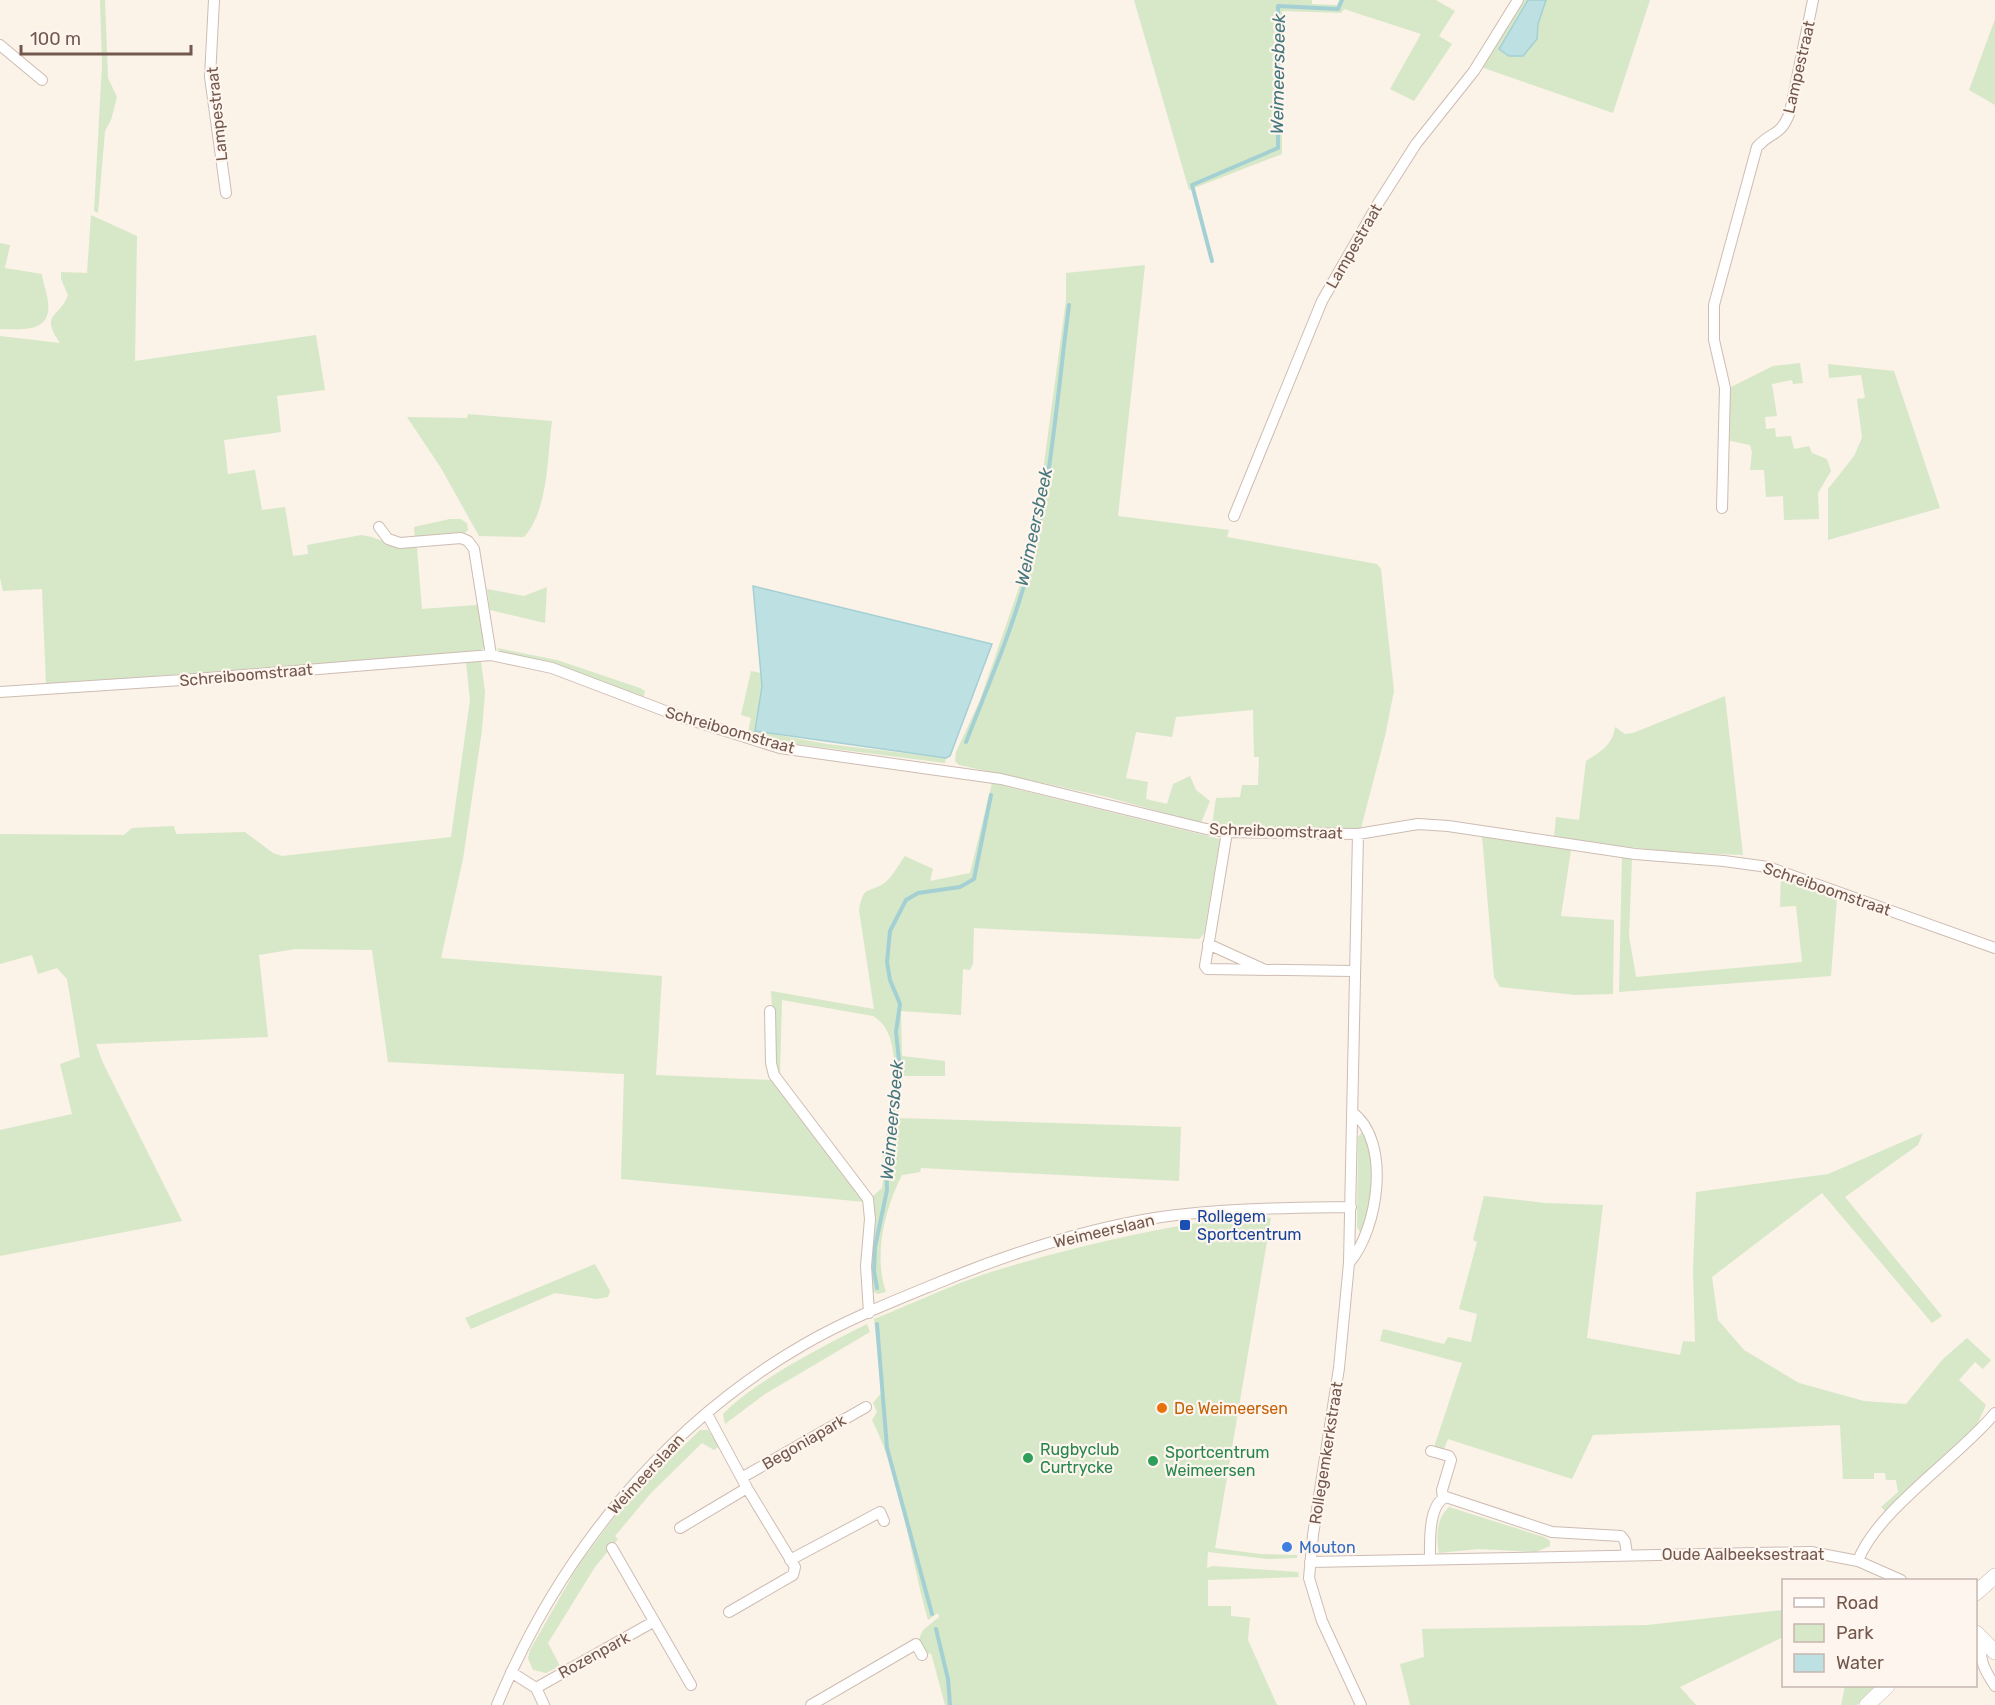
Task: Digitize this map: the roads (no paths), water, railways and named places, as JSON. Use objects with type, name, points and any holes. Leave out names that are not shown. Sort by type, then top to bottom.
[{"type":"street","name":"Lampestraat","points":[[214,0],[210,77],[226,193]]},
{"type":"street","name":"Lampestraat","points":[[1234,516],[1322,301],[1379,202],[1416,144],[1474,71],[1518,0]]},
{"type":"street","name":"Lampestraat","points":[[1722,508],[1725,388],[1712,322],[1716,288],[1757,147],[1764,139],[1784,129],[1790,112],[1813,0]]},
{"type":"street","points":[[0,45],[42,80]]},
{"type":"street","points":[[379,527],[388,539],[400,543],[461,538],[468,541],[474,549],[491,655]]},
{"type":"street","name":"Schreiboomstraat","points":[[0,692],[182,681],[491,655],[552,668],[681,717],[780,748],[1001,779],[1182,825],[1227,832],[1358,834],[1418,824],[1448,826],[1635,854],[1749,864],[1790,874],[1995,948]]},
{"type":"street","points":[[1227,832],[1208,944],[1207,969],[1353,971]]},
{"type":"street","name":"Rollegemkerkstraat","points":[[1358,834],[1353,971],[1349,1263],[1339,1368],[1310,1562],[1312,1591],[1322,1621],[1361,1705]]},
{"type":"street","points":[[1208,944],[1266,970]]},
{"type":"street","points":[[770,1011],[771,1063],[774,1075],[868,1199],[870,1219],[867,1266],[869,1313]]},
{"type":"street","name":"Rollegemkerkstraat","points":[[1349,1263],[1358,1252],[1376,1193],[1371,1137],[1359,1117],[1352,1112]]},
{"type":"street","name":"Weimeerslaan","points":[[497,1705],[511,1672],[562,1577],[596,1529],[634,1483],[672,1444],[707,1414],[803,1345],[869,1313],[966,1271],[1081,1234],[1157,1218],[1238,1209],[1351,1207]]},
{"type":"street","name":"Begoniapark","points":[[743,1477],[866,1407]]},
{"type":"street","points":[[1858,1560],[1867,1541],[1895,1510],[1995,1413]]},
{"type":"street","name":"Begoniapark","points":[[707,1414],[790,1560]]},
{"type":"street","points":[[1430,1559],[1429,1530],[1443,1498],[1442,1490],[1451,1460],[1449,1456],[1431,1451]]},
{"type":"street","points":[[680,1528],[747,1488]]},
{"type":"street","points":[[1443,1498],[1570,1536],[1621,1536],[1625,1541],[1627,1554]]},
{"type":"street","points":[[729,1612],[793,1575],[795,1568],[790,1560],[880,1512],[884,1521]]},
{"type":"street","points":[[1570,1536],[1570,1556]]},
{"type":"street","points":[[612,1548],[653,1622],[692,1685]]},
{"type":"street","name":"Oude Aalbeeksestraat","points":[[1310,1562],[1817,1552],[1858,1560],[1897,1579]]},
{"type":"street","points":[[1977,1592],[1995,1576]]},
{"type":"street","name":"Rozenpark","points":[[536,1688],[653,1622]]},
{"type":"street","points":[[1979,1637],[1995,1652]]},
{"type":"street","points":[[1979,1637],[1980,1654],[1985,1671],[1995,1686]]},
{"type":"street","points":[[811,1705],[827,1701],[916,1644],[922,1655]]},
{"type":"street","points":[[511,1672],[536,1688],[544,1705]]},
{"type":"street","points":[[1867,1705],[1886,1687]]},
{"type":"water","points":[[1528,0],[1546,0],[1538,24],[1537,39],[1523,56],[1509,56],[1499,49]]},
{"type":"water","points":[[753,586],[992,644],[950,756],[946,758],[755,731],[762,686]]},
{"type":"waterway","name":"Weimeersbeek","points":[[1212,261],[1192,185],[1278,148],[1278,6],[1338,9],[1342,0]]},
{"type":"waterway","name":"Weimeersbeek","points":[[966,742],[1013,620],[1035,546],[1052,443],[1069,305]]},
{"type":"waterway","name":"Weimeersbeek","points":[[877,1288],[874,1271],[875,1247],[887,1190],[886,1157],[900,1070],[896,1032],[900,1004],[890,980],[887,962],[890,931],[906,900],[918,893],[960,887],[974,879],[991,795]]},
{"type":"waterway","name":"Weimeersbeek","points":[[877,1324],[887,1448],[932,1614]]},
{"type":"waterway","name":"Weimeersbeek","points":[[936,1629],[948,1679],[950,1705]]},
{"type":"place","name":"Rollegem Sportcentrum","points":[[1185,1225]]},
{"type":"place","name":"De Weimeersen","points":[[1162,1408]]},
{"type":"place","name":"Rugbyclub Curtrycke","points":[[1028,1458]]},
{"type":"place","name":"Sportcentrum Weimeersen","points":[[1153,1461]]},
{"type":"place","name":"Mouton","points":[[1287,1547]]}]
